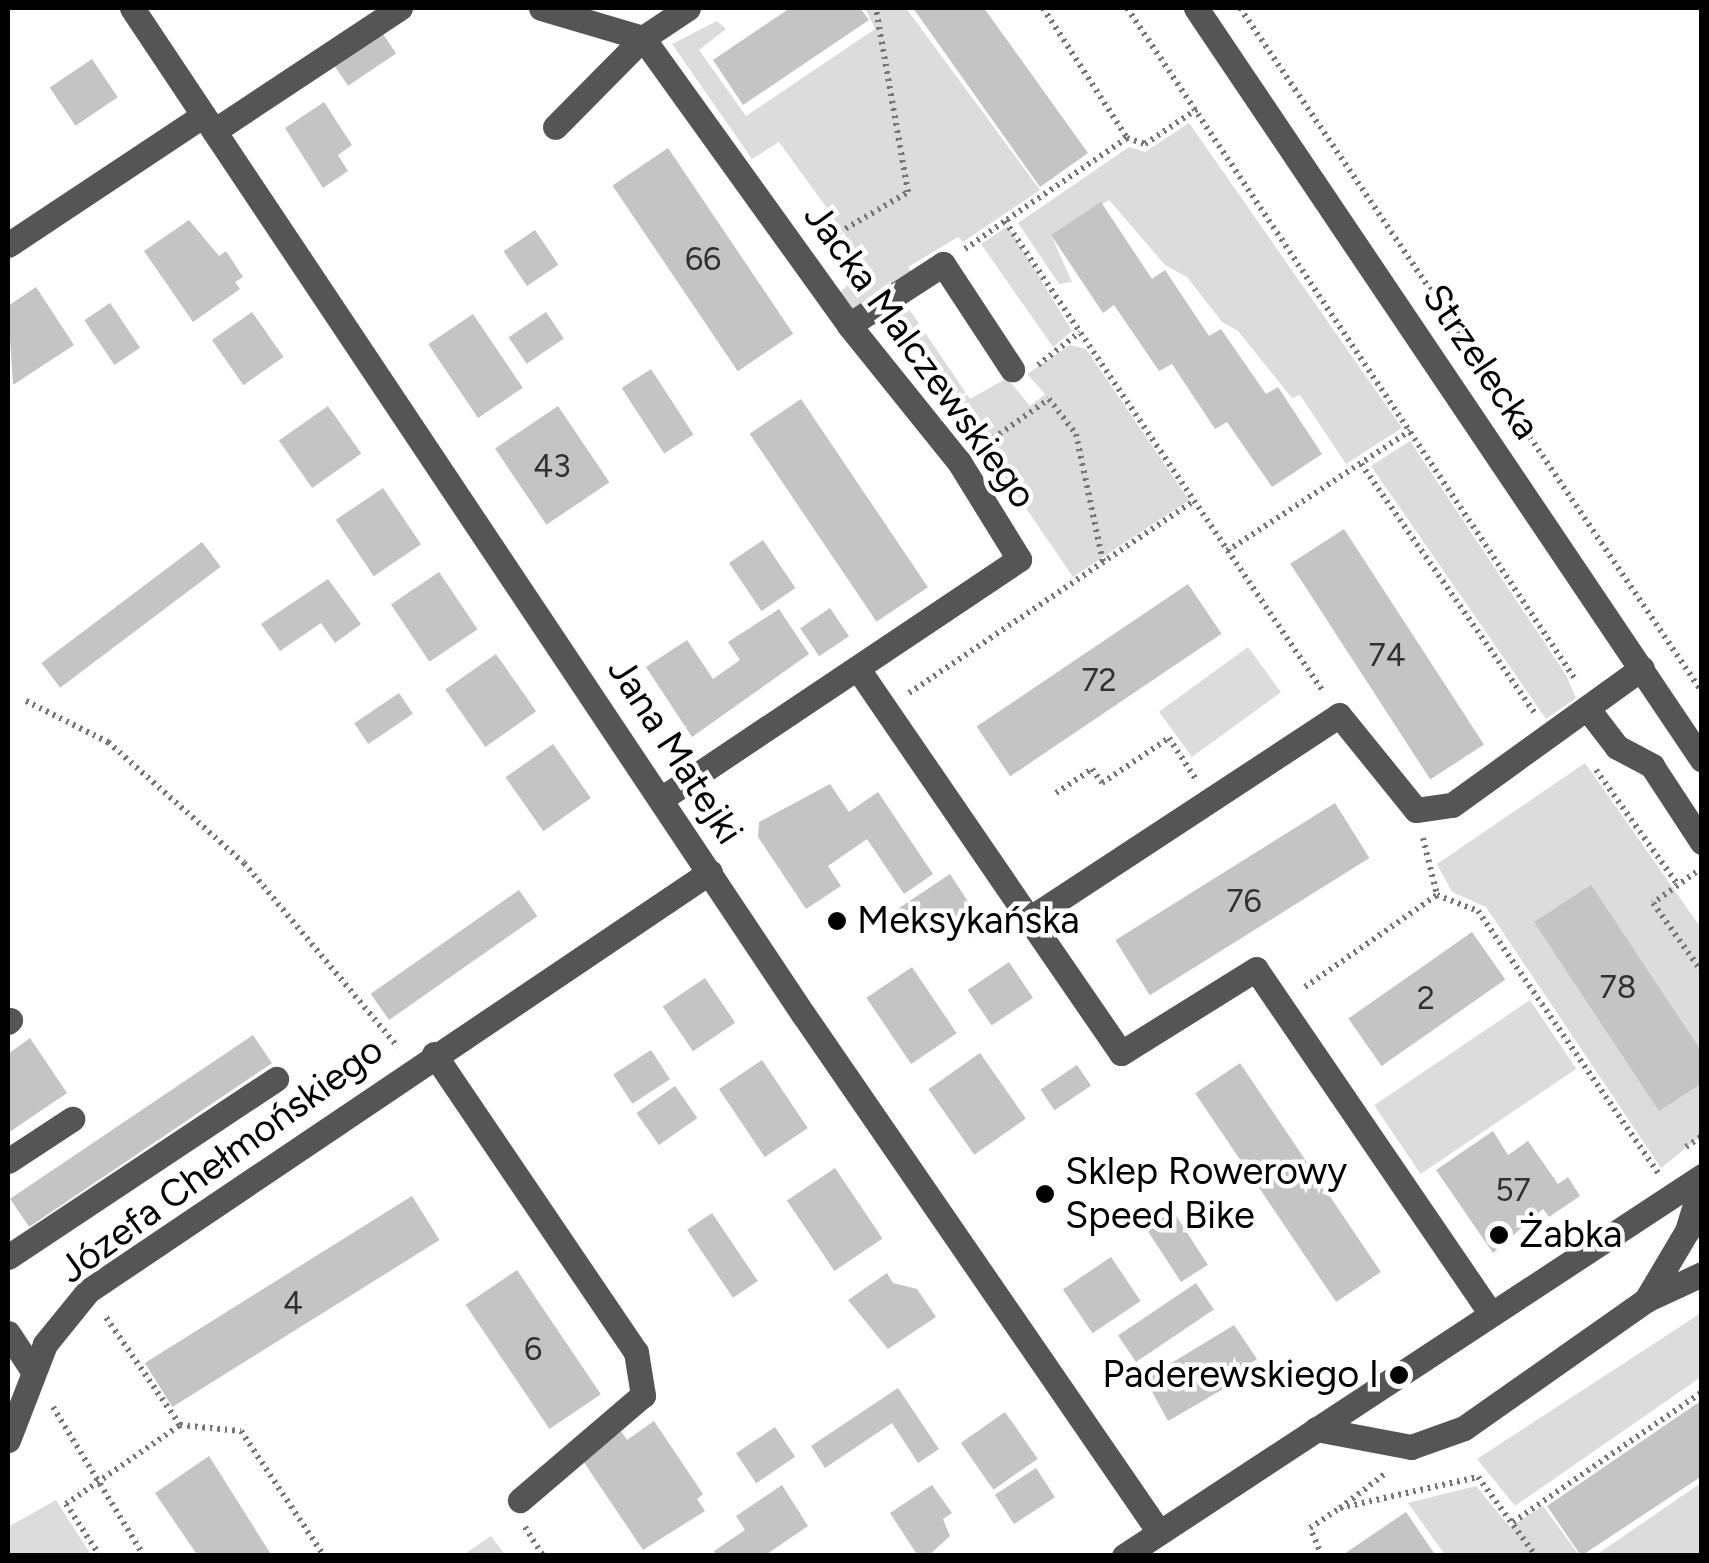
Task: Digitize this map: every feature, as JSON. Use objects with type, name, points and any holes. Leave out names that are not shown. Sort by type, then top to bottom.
[{"type":"street","name":"Jana Matejki","points":[[132,8],[710,872],[1160,1532]]},
{"type":"street","points":[[8,245],[400,8]]},
{"type":"street","points":[[541,8],[643,38]]},
{"type":"street","points":[[555,127],[643,38],[688,8]]},
{"type":"street","name":"Strzelecka","points":[[1196,8],[1702,760]]},
{"type":"street","name":"Jacka Malczewskiego","points":[[643,38],[849,324],[958,462],[1019,559],[661,799]]},
{"type":"street","points":[[849,324],[943,264],[1012,369]]},
{"type":"street","points":[[1029,919],[1339,715],[1416,810],[1452,806],[1642,668]]},
{"type":"street","points":[[858,669],[1120,1053],[1256,970],[1491,1314]]},
{"type":"street","points":[[1587,708],[1617,747],[1652,766],[1702,842]]},
{"type":"street","name":"Józefa Chełmońskiego","points":[[8,1440],[45,1344],[88,1291],[710,872]]},
{"type":"street","name":"Józefa Chełmońskiego","points":[[425,1061],[636,1352],[643,1395],[520,1500]]},
{"type":"street","points":[[8,1256],[276,1078]]},
{"type":"street","points":[[8,1161],[72,1119]]},
{"type":"street","points":[[1124,1556],[1672,1194],[1702,1179]]},
{"type":"street","points":[[1646,1300],[1687,1231],[1702,1179]]},
{"type":"street","points":[[1316,1429],[1385,1448],[1411,1448],[1464,1428],[1646,1300],[1702,1274]]},
{"type":"street","points":[[8,1333],[33,1371]]},
{"type":"path","points":[[800,256],[908,192],[882,19],[876,8]]},
{"type":"path","points":[[882,19],[886,8]]},
{"type":"path","points":[[1043,8],[1127,138],[1145,144],[1197,109]]},
{"type":"path","points":[[1127,8],[1410,432],[1566,656],[1587,708]]},
{"type":"path","points":[[1240,8],[1702,692]]},
{"type":"path","points":[[943,264],[1127,138]]},
{"type":"path","points":[[1005,221],[1339,715]]},
{"type":"path","points":[[958,462],[1050,399],[1076,434],[1103,562]]},
{"type":"path","points":[[1228,550],[1410,432]]},
{"type":"path","points":[[1361,464],[1557,730],[1678,886]]},
{"type":"path","points":[[885,709],[1194,501]]},
{"type":"path","points":[[26,701],[108,742],[244,862],[425,1061]]},
{"type":"path","points":[[1056,793],[1092,769],[1102,783],[1169,738],[1210,800]]},
{"type":"path","points":[[1416,810],[1437,895]]},
{"type":"path","points":[[1702,868],[1653,903],[1702,972]]},
{"type":"path","points":[[1281,1004],[1437,895]]},
{"type":"path","points":[[1437,895],[1478,911],[1672,1194]]},
{"type":"path","points":[[88,1291],[180,1425]]},
{"type":"path","points":[[33,1371],[96,1483],[144,1556]]},
{"type":"path","points":[[1513,1522],[1702,1392]]},
{"type":"path","points":[[100,1556],[66,1504],[180,1425],[241,1431],[324,1556]]},
{"type":"path","points":[[1322,1556],[1310,1528],[1387,1472],[1385,1448]]},
{"type":"path","points":[[1340,1508],[1478,1477],[1536,1556]]},
{"type":"shaded area","points":[[865,8],[906,8],[1040,190],[963,242],[958,237],[908,267],[913,274],[854,311],[840,292],[867,268],[824,204],[779,142],[752,159],[672,44],[717,21],[726,29],[699,50],[746,116],[875,29]]},
{"type":"shaded area","points":[[1189,123],[1402,428],[1346,464],[1300,395],[1292,398],[1238,331],[1222,322],[1187,277],[1165,265],[1109,200],[1051,235],[1072,282],[1059,284],[1018,223],[1129,147],[1145,152]]},
{"type":"shaded area","points":[[1008,226],[1072,331],[1053,347],[981,244]]},
{"type":"shaded area","points":[[909,309],[970,399],[1007,378],[1030,406],[1045,394],[1027,374],[1070,345],[1086,349],[1189,500],[1073,577],[896,318]]},
{"type":"shaded area","points":[[1410,441],[1566,675],[1576,698],[1546,719],[1371,466]]},
{"type":"shaded area","points":[[1248,647],[1281,692],[1192,757],[1159,712]]},
{"type":"shaded area","points":[[1585,763],[1701,928],[1701,1136],[1661,1168],[1486,907],[1452,892],[1437,864]]},
{"type":"shaded area","points":[[1530,1000],[1576,1069],[1421,1174],[1374,1105]]},
{"type":"shaded area","points":[[1701,1313],[1701,1377],[1515,1506],[1477,1459]]},
{"type":"shaded area","points":[[1701,1483],[1701,1555],[1596,1555]]},
{"type":"shaded area","points":[[1476,1486],[1510,1527],[1543,1506],[1579,1555],[1445,1555],[1408,1503]]},
{"type":"shaded area","points":[[56,1500],[91,1555],[8,1555],[8,1527]]},
{"type":"shaded area","points":[[491,1536],[505,1555],[463,1555]]},
{"type":"building","points":[[790,8],[860,8],[869,20],[743,105],[713,60]]},
{"type":"building","points":[[913,8],[984,8],[1088,153],[1040,187]]},
{"type":"building","points":[[381,31],[396,53],[348,86],[333,63]]},
{"type":"building","points":[[92,59],[118,97],[75,126],[50,88]]},
{"type":"building","points":[[324,102],[352,145],[338,155],[348,171],[323,188],[285,128]]},
{"type":"building","points":[[668,148],[793,334],[738,371],[612,185]]},
{"type":"building","points":[[1101,202],[1152,279],[1165,270],[1209,336],[1221,329],[1266,394],[1278,387],[1322,454],[1272,487],[1227,422],[1215,429],[1172,364],[1159,371],[1114,305],[1103,313],[1051,235]]},
{"type":"building","points":[[189,220],[219,256],[226,251],[243,277],[235,282],[240,289],[193,322],[144,251]]},
{"type":"building","points":[[535,230],[558,265],[527,286],[503,251]]},
{"type":"building","points":[[36,287],[74,345],[13,385],[8,306]]},
{"type":"building","points":[[110,303],[140,348],[114,365],[84,320]]},
{"type":"building","points":[[252,312],[284,357],[243,385],[212,340]]},
{"type":"building","points":[[546,312],[564,339],[527,364],[509,337]]},
{"type":"building","points":[[473,314],[523,388],[478,418],[428,344]]},
{"type":"building","points":[[651,369],[693,434],[664,453],[622,388]]},
{"type":"building","points":[[801,399],[928,587],[877,622],[750,434]]},
{"type":"building","points":[[328,406],[361,454],[312,488],[279,440]]},
{"type":"building","points":[[558,406],[609,482],[546,525],[495,448]]},
{"type":"building","points":[[383,488],[421,544],[374,576],[336,520]]},
{"type":"building","points":[[1344,529],[1484,745],[1430,779],[1290,564]]},
{"type":"building","points":[[763,540],[795,588],[761,611],[729,563]]},
{"type":"building","points":[[202,542],[221,567],[60,688],[41,663]]},
{"type":"building","points":[[439,572],[478,629],[430,662],[391,604]]},
{"type":"building","points":[[328,579],[361,624],[335,643],[321,623],[280,651],[261,624]]},
{"type":"building","points":[[1188,584],[1222,634],[1010,776],[977,727]]},
{"type":"building","points":[[830,608],[849,636],[819,656],[800,628]]},
{"type":"building","points":[[779,609],[809,654],[692,737],[646,667],[687,640],[713,679],[740,660],[728,642]]},
{"type":"building","points":[[496,654],[536,711],[485,747],[445,690]]},
{"type":"building","points":[[399,693],[413,714],[368,744],[354,723]]},
{"type":"building","points":[[553,744],[591,798],[543,831],[505,777]]},
{"type":"building","points":[[830,784],[849,812],[878,792],[933,874],[904,894],[867,839],[828,866],[841,886],[806,909],[758,837],[759,822]]},
{"type":"building","points":[[1335,803],[1369,858],[1150,995],[1115,940]]},
{"type":"building","points":[[950,874],[984,926],[968,938],[950,910],[912,935],[896,910]]},
{"type":"building","points":[[1591,885],[1702,1052],[1702,1083],[1659,1111],[1534,922]]},
{"type":"building","points":[[519,890],[537,916],[389,1020],[371,994]]},
{"type":"building","points":[[1472,932],[1505,980],[1382,1066],[1348,1019]]},
{"type":"building","points":[[1009,962],[1033,998],[992,1026],[968,990]]},
{"type":"building","points":[[912,967],[957,1033],[911,1064],[866,998]]},
{"type":"building","points":[[705,978],[735,1023],[693,1051],[663,1007]]},
{"type":"building","points":[[253,1035],[272,1063],[29,1227],[10,1199]]},
{"type":"building","points":[[30,1038],[67,1093],[8,1133],[8,1054]]},
{"type":"building","points":[[651,1050],[670,1079],[632,1104],[613,1075]]},
{"type":"building","points":[[980,1053],[1026,1119],[974,1155],[928,1089]]},
{"type":"building","points":[[762,1060],[808,1128],[765,1157],[719,1089]]},
{"type":"building","points":[[1240,1063],[1381,1272],[1336,1302],[1195,1093]]},
{"type":"building","points":[[1077,1065],[1091,1086],[1055,1110],[1041,1090]]},
{"type":"building","points":[[675,1086],[697,1118],[659,1145],[636,1113]]},
{"type":"building","points":[[1493,1131],[1508,1155],[1528,1141],[1558,1184],[1568,1177],[1580,1196],[1549,1217],[1543,1209],[1493,1253],[1436,1170]]},
{"type":"building","points":[[835,1168],[883,1238],[834,1271],[787,1200]]},
{"type":"building","points":[[412,1196],[440,1240],[172,1407],[145,1363]]},
{"type":"building","points":[[1173,1211],[1208,1265],[1181,1282],[1146,1228]]},
{"type":"building","points":[[712,1213],[758,1281],[733,1298],[687,1230]]},
{"type":"building","points":[[1111,1257],[1141,1301],[1093,1333],[1063,1289]]},
{"type":"building","points":[[517,1270],[601,1394],[549,1429],[466,1305]]},
{"type":"building","points":[[887,1273],[893,1283],[917,1289],[936,1317],[888,1349],[848,1300]]},
{"type":"building","points":[[1196,1283],[1214,1310],[1136,1362],[1118,1336]]},
{"type":"building","points":[[1234,1325],[1257,1359],[1228,1379],[1232,1384],[1168,1421],[1145,1379]]},
{"type":"building","points":[[898,1388],[939,1449],[918,1463],[892,1423],[825,1468],[811,1446]]},
{"type":"building","points":[[1702,1400],[1702,1476],[1581,1556],[1547,1506]]},
{"type":"building","points":[[1005,1412],[1038,1459],[993,1490],[961,1443]]},
{"type":"building","points":[[654,1421],[703,1494],[697,1499],[705,1511],[643,1550],[581,1458],[621,1431],[627,1440]]},
{"type":"building","points":[[775,1427],[795,1457],[756,1483],[736,1453]]},
{"type":"building","points":[[209,1456],[272,1556],[198,1556],[155,1493]]},
{"type":"building","points":[[1036,1468],[1055,1497],[1014,1524],[995,1495]]},
{"type":"building","points":[[782,1485],[808,1526],[764,1556],[717,1556],[714,1551],[745,1530],[736,1516]]},
{"type":"building","points":[[932,1485],[952,1513],[943,1519],[950,1536],[928,1556],[918,1556],[890,1513]]},
{"type":"building","points":[[1406,1512],[1436,1556],[1341,1556]]},
{"type":"place","name":"Meksykańska","points":[[837,921]]},
{"type":"place","name":"Sklep Rowerowy Speed Bike","points":[[1045,1194]]},
{"type":"place","name":"Żabka","points":[[1499,1235]]},
{"type":"place","name":"Paderewskiego I","points":[[1399,1375]]}]
